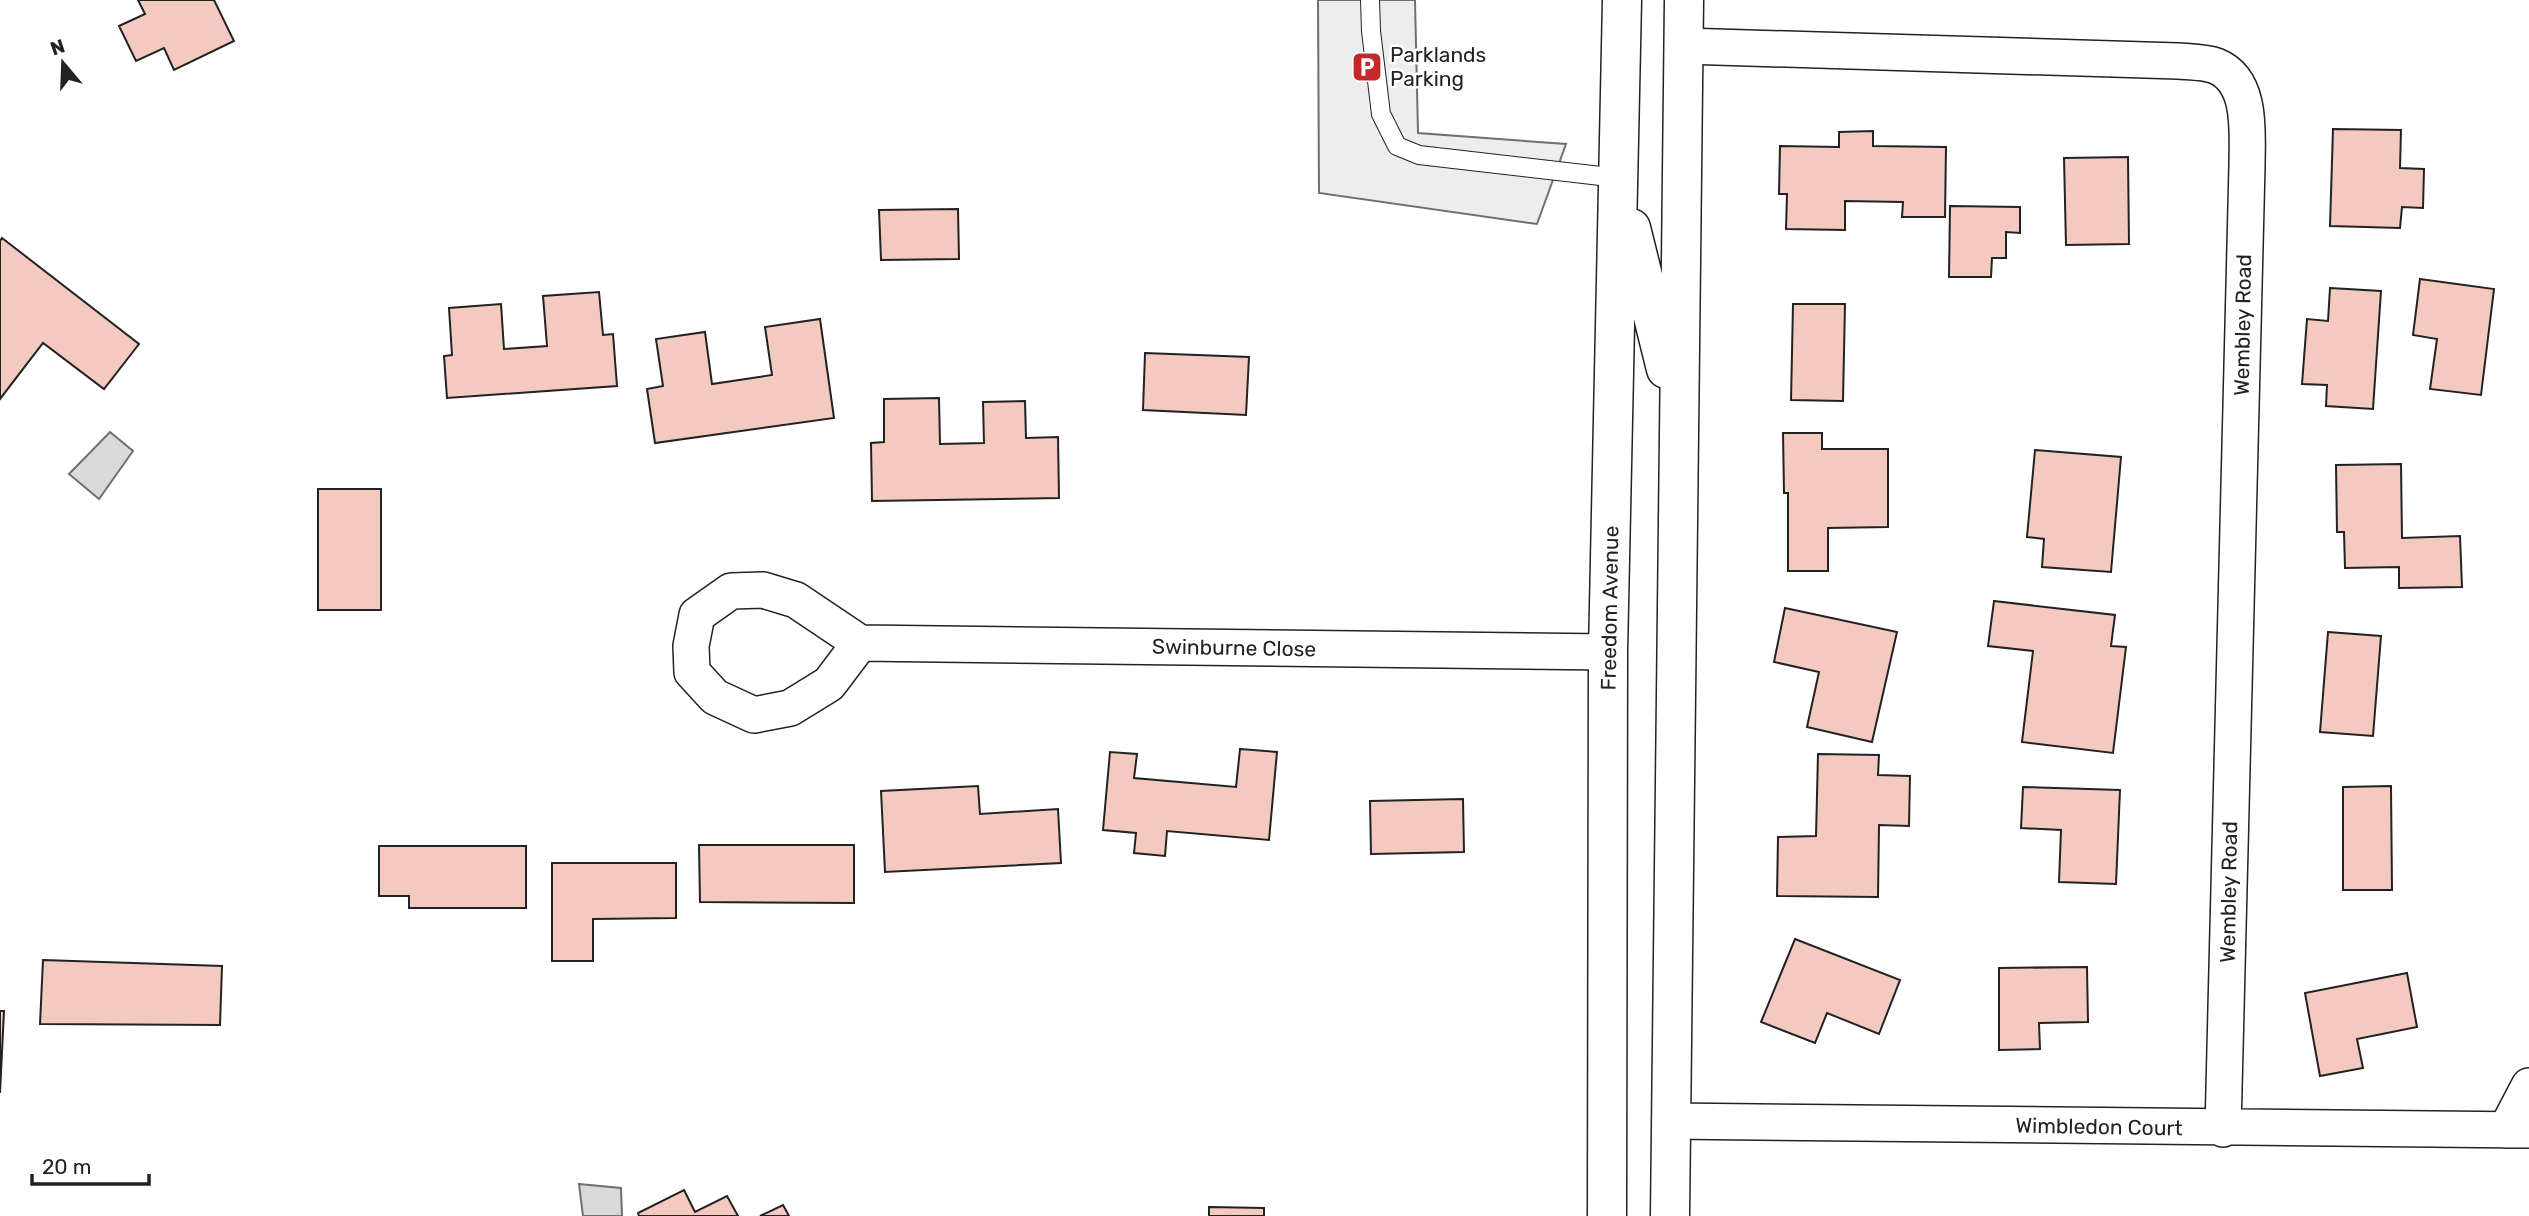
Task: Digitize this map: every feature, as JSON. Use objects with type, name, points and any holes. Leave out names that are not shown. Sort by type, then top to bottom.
[{"type":"main road","name":"Freedom Avenue","points":[[1607,1216],[1608,652],[1622,0]]},
{"type":"main road","points":[[1670,1216],[1684,0]]},
{"type":"main road","points":[[1618,178],[1679,420]]},
{"type":"street","name":"Wembley Road","points":[[1684,46],[2178,61],[2217,66],[2238,83],[2246,111],[2247,166],[2223,1129]]},
{"type":"street","points":[[731,590],[763,590],[796,600],[860,643],[829,684],[790,708],[754,715],[715,698],[692,672],[691,646],[697,615],[731,590]]},
{"type":"street","name":"Swinburne Close","points":[[860,643],[1608,652]]},
{"type":"street","points":[[2517,1130],[2529,1086]]},
{"type":"street","name":"Wimbledon Court","points":[[1670,1121],[2223,1129],[2517,1130]]},
{"type":"lane","points":[[1370,0],[1381,114],[1397,146],[1419,155],[1618,178]]},
{"type":"shaded area","name":"Parklands Parking","points":[[1318,0],[1415,0],[1418,133],[1566,144],[1537,224],[1319,193]]},
{"type":"shaded area","points":[[110,432],[133,451],[99,499],[69,474]]},
{"type":"shaded area","points":[[579,1184],[621,1188],[622,1216],[583,1216]]},
{"type":"building","points":[[138,0],[214,0],[234,41],[174,70],[164,48],[136,61],[119,26],[145,14]]},
{"type":"building","points":[[2333,129],[2401,130],[2400,168],[2424,169],[2423,208],[2402,207],[2400,228],[2330,226]]},
{"type":"building","points":[[1873,131],[1873,146],[1946,147],[1945,217],[1902,217],[1903,202],[1845,201],[1845,230],[1786,229],[1787,194],[1779,194],[1780,146],[1839,147],[1839,132]]},
{"type":"building","points":[[2128,157],[2129,244],[2066,245],[2064,158]]},
{"type":"building","points":[[1950,206],[2020,207],[2020,233],[2006,232],[2006,258],[1992,258],[1991,277],[1949,277]]},
{"type":"building","points":[[958,209],[959,259],[881,260],[879,210]]},
{"type":"building","points":[[2,238],[139,344],[104,389],[43,343],[0,399]]},
{"type":"building","points":[[2420,279],[2494,289],[2481,395],[2430,389],[2437,339],[2413,335]]},
{"type":"building","points":[[2330,288],[2381,291],[2373,409],[2326,406],[2327,385],[2302,384],[2307,319],[2328,321]]},
{"type":"building","points":[[599,292],[603,335],[613,334],[617,386],[447,398],[444,356],[452,355],[449,308],[501,304],[504,349],[547,346],[543,296]]},
{"type":"building","points":[[1793,304],[1845,304],[1843,401],[1791,400]]},
{"type":"building","points":[[820,319],[834,418],[655,443],[647,389],[663,386],[656,339],[705,332],[712,384],[772,375],[765,327]]},
{"type":"building","points":[[1145,353],[1249,357],[1246,415],[1143,410]]},
{"type":"building","points":[[939,398],[940,444],[984,443],[983,402],[1025,401],[1026,438],[1058,437],[1059,498],[872,501],[871,443],[884,442],[884,399]]},
{"type":"building","points":[[1783,433],[1822,433],[1822,449],[1888,449],[1888,527],[1828,528],[1828,571],[1788,571],[1788,493],[1784,493]]},
{"type":"building","points":[[2035,450],[2121,457],[2111,572],[2042,567],[2044,539],[2027,537]]},
{"type":"building","points":[[2401,464],[2402,538],[2460,536],[2462,587],[2399,588],[2399,567],[2345,568],[2344,532],[2337,532],[2336,465]]},
{"type":"building","points":[[318,489],[381,489],[381,610],[318,610]]},
{"type":"building","points":[[1994,601],[2115,615],[2111,646],[2126,647],[2113,753],[2022,742],[2033,651],[1988,646]]},
{"type":"building","points":[[1785,608],[1897,632],[1872,742],[1807,727],[1819,672],[1774,662]]},
{"type":"building","points":[[2328,632],[2381,636],[2373,736],[2320,732]]},
{"type":"building","points":[[1240,749],[1277,752],[1269,840],[1167,831],[1165,856],[1134,853],[1136,833],[1103,830],[1110,752],[1137,754],[1134,778],[1236,787]]},
{"type":"building","points":[[1818,754],[1879,755],[1878,775],[1910,776],[1909,826],[1879,825],[1878,897],[1777,896],[1778,837],[1816,836]]},
{"type":"building","points":[[978,786],[980,814],[1058,809],[1061,863],[885,872],[881,791]]},
{"type":"building","points":[[2391,786],[2392,890],[2343,890],[2343,787]]},
{"type":"building","points":[[2023,787],[2120,790],[2116,884],[2059,882],[2061,830],[2021,828]]},
{"type":"building","points":[[1463,799],[1464,852],[1371,854],[1370,801]]},
{"type":"building","points":[[699,845],[854,845],[854,903],[700,902]]},
{"type":"building","points":[[379,846],[526,846],[526,908],[409,908],[409,896],[379,896]]},
{"type":"building","points":[[552,863],[676,863],[676,918],[593,919],[593,961],[552,961]]},
{"type":"building","points":[[1795,939],[1900,980],[1879,1034],[1827,1013],[1815,1043],[1761,1022]]},
{"type":"building","points":[[43,960],[222,966],[220,1025],[40,1024]]},
{"type":"building","points":[[2087,967],[2088,1022],[2039,1023],[2040,1049],[1999,1050],[1999,968]]},
{"type":"building","points":[[2407,973],[2417,1027],[2357,1039],[2363,1068],[2320,1076],[2305,993]]},
{"type":"building","points":[[0,1011],[4,1011],[0,1093]]},
{"type":"building","points":[[684,1190],[695,1212],[727,1196],[738,1216],[639,1216],[638,1213]]},
{"type":"building","points":[[783,1205],[789,1216],[760,1216]]},
{"type":"building","points":[[1209,1207],[1264,1208],[1264,1216],[1209,1216]]},
{"type":"place","name":"Parklands Parking","points":[[1367,67]]}]
